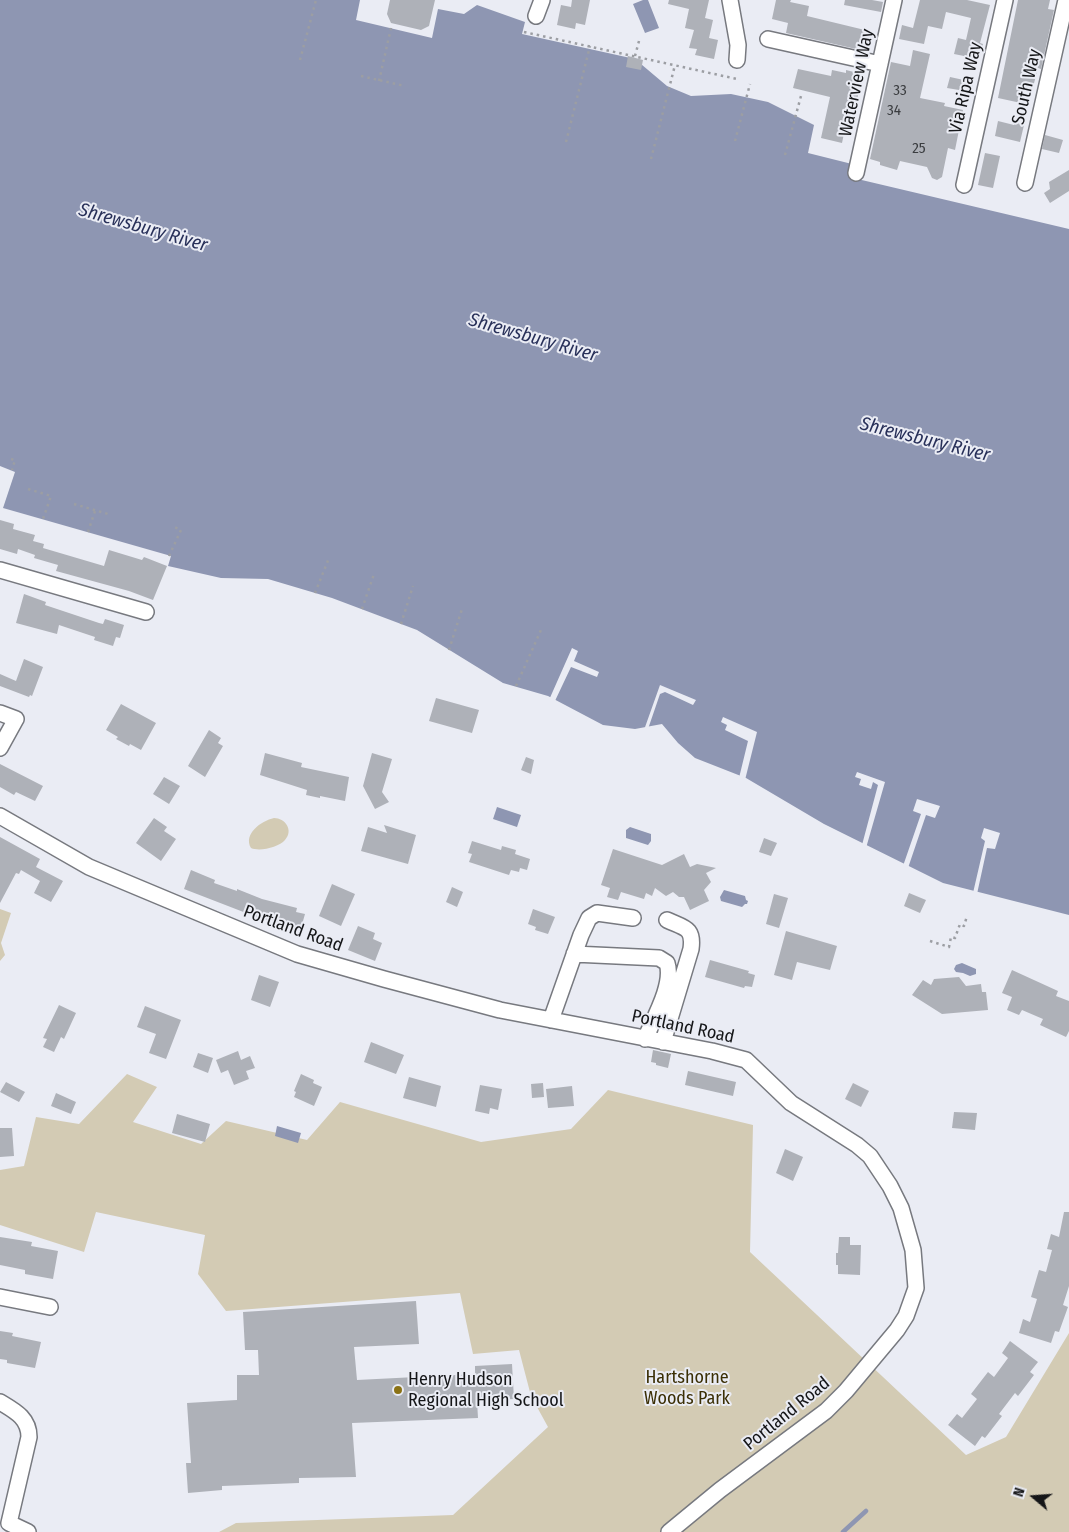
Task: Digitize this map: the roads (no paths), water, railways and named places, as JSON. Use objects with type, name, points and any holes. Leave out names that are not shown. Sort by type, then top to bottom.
[{"type":"street","points":[[536,16],[542,0]]},
{"type":"street","name":"Waterview Way","points":[[856,173],[894,0]]},
{"type":"street","name":"Via Ripa Way","points":[[964,185],[1005,0]]},
{"type":"street","name":"South Way","points":[[1025,183],[1066,0]]},
{"type":"street","points":[[732,1],[738,45],[738,60]]},
{"type":"street","points":[[768,40],[880,64]]},
{"type":"street","points":[[0,570],[146,612]]},
{"type":"street","points":[[0,713],[16,719],[0,748]]},
{"type":"street","name":"Portland Road","points":[[0,816],[89,867],[297,954],[500,1010],[746,1060],[791,1103],[857,1145],[870,1156],[890,1186],[903,1214],[913,1250],[916,1288],[908,1310],[897,1330],[852,1384],[826,1411],[720,1490],[669,1532]]},
{"type":"street","points":[[551,1020],[589,918],[597,913],[633,918]]},
{"type":"street","points":[[663,1042],[691,948],[692,937],[688,930],[667,920]]},
{"type":"street","points":[[574,954],[659,958],[666,962],[670,972],[668,984],[645,1039]]},
{"type":"street","points":[[0,1297],[50,1307]]},
{"type":"street","points":[[0,1402],[19,1414],[29,1429],[29,1437],[9,1523],[28,1532]]},
{"type":"water","name":"Shrewsbury River","points":[[0,0],[360,0],[356,20],[432,38],[438,9],[464,14],[477,5],[525,22],[522,34],[635,59],[667,86],[691,96],[731,94],[768,102],[814,125],[808,153],[852,164],[849,177],[1069,229],[1069,915],[943,883],[824,824],[746,778],[695,758],[678,743],[662,724],[635,729],[603,725],[548,696],[503,683],[417,630],[332,598],[268,579],[221,578],[168,566],[171,556],[3,508],[15,472],[0,466]]},
{"type":"water","points":[[648,0],[659,28],[645,33],[633,4]]},
{"type":"water","points":[[497,807],[521,815],[517,827],[493,819]]},
{"type":"water","points":[[630,827],[651,834],[651,841],[648,845],[626,838],[626,830]]},
{"type":"water","points":[[724,890],[745,896],[748,901],[747,904],[742,907],[721,901],[720,897]]},
{"type":"water","points":[[962,963],[976,969],[976,974],[970,976],[956,972],[954,969],[956,965]]},
{"type":"water","points":[[277,1126],[301,1133],[298,1143],[275,1136]]},
{"type":"waterway","points":[[843,1532],[866,1511]]},
{"type":"place","name":"Henry Hudson Regional High School","points":[[398,1390]]},
{"type":"park label","name":"Hartshorne Woods Park","points":[[687,1388]]}]
